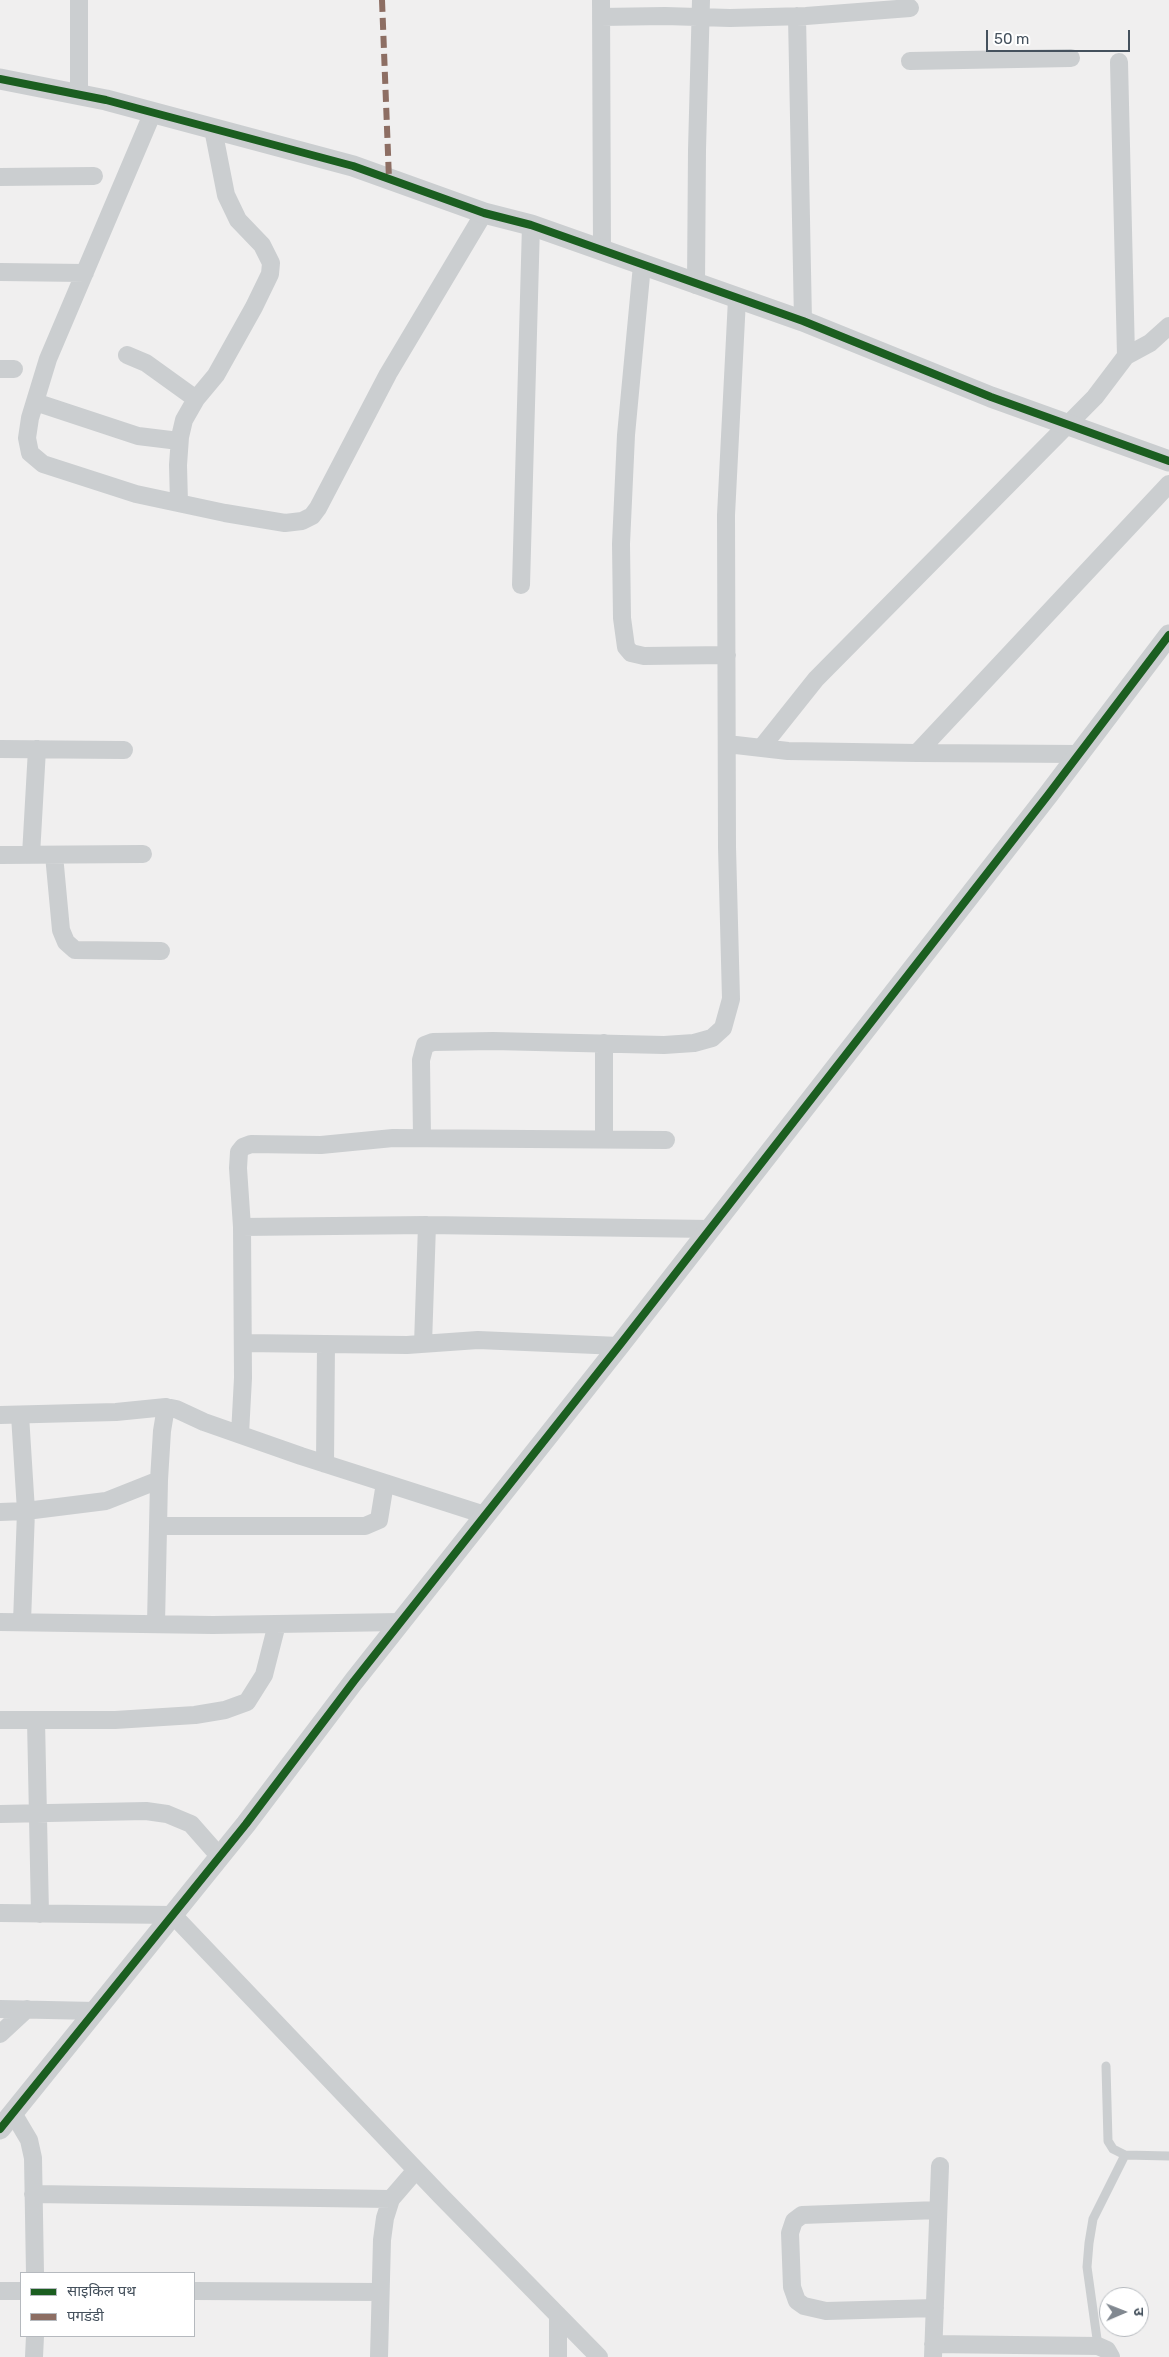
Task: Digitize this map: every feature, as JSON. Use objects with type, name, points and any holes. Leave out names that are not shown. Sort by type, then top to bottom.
[{"type":"street","points":[[78,94],[79,0]]},
{"type":"street","points":[[602,250],[601,9],[702,8],[730,18],[797,16],[910,8]]},
{"type":"street","points":[[696,285],[697,150],[702,8]]},
{"type":"street","points":[[797,16],[804,321]]},
{"type":"street","points":[[910,61],[1072,58]]},
{"type":"street","points":[[1120,62],[1126,356]]},
{"type":"street","points":[[0,79],[78,94],[153,112],[353,166],[484,213],[531,225],[696,285],[804,321],[991,397],[1169,461]]},
{"type":"street","points":[[153,112],[48,359],[30,418],[28,446],[30,453],[43,464],[136,494],[285,522],[302,521],[312,516],[388,374],[484,213]]},
{"type":"street","points":[[179,503],[180,441],[184,420],[196,399],[216,374],[254,308],[270,274],[271,262],[262,245],[238,220],[226,195],[213,128]]},
{"type":"street","points":[[0,177],[94,176]]},
{"type":"street","points":[[521,585],[531,225]]},
{"type":"street","points":[[642,265],[626,435],[621,544],[622,618],[626,647],[631,654],[644,656],[727,655]]},
{"type":"street","points":[[0,272],[85,273]]},
{"type":"street","points":[[422,1138],[421,1060],[425,1044],[433,1042],[493,1041],[604,1042],[664,1045],[694,1043],[712,1038],[723,1028],[731,999],[727,846],[726,515],[737,299]]},
{"type":"street","points":[[761,748],[816,679],[1095,397],[1126,356],[1150,343],[1169,326]]},
{"type":"street","points":[[127,355],[146,363],[196,399]]},
{"type":"street","points":[[35,402],[131,434],[180,441]]},
{"type":"street","points":[[917,752],[1169,484]]},
{"type":"street","points":[[35,2272],[33,2158],[29,2140],[7,2121],[220,1857],[400,1622],[619,1346],[1079,754],[1169,635]]},
{"type":"street","points":[[727,744],[824,752],[1079,754]]},
{"type":"street","points":[[0,749],[124,750]]},
{"type":"street","points":[[31,855],[37,750]]},
{"type":"street","points":[[0,855],[143,854]]},
{"type":"street","points":[[54,855],[61,930],[66,942],[70,946],[75,950],[88,951],[161,951]]},
{"type":"street","points":[[604,1042],[604,1139]]},
{"type":"street","points":[[240,1434],[243,1343],[242,1227],[238,1168],[239,1152],[243,1147],[251,1144],[321,1144],[393,1138],[666,1140]]},
{"type":"street","points":[[242,1227],[427,1225],[710,1229]]},
{"type":"street","points":[[423,1344],[427,1225]]},
{"type":"street","points":[[243,1343],[423,1344],[478,1340],[619,1346]]},
{"type":"street","points":[[326,1344],[326,1464]]},
{"type":"street","points":[[156,1624],[159,1480],[162,1431],[166,1408]]},
{"type":"street","points":[[0,1415],[176,1409],[326,1464],[485,1515]]},
{"type":"street","points":[[20,1415],[26,1512],[22,1622]]},
{"type":"street","points":[[0,1512],[26,1512],[106,1501],[159,1480]]},
{"type":"street","points":[[158,1526],[365,1526],[379,1520],[385,1483]]},
{"type":"street","points":[[0,1622],[277,1624],[400,1622]]},
{"type":"street","points":[[0,1720],[115,1720],[195,1715],[225,1710],[240,1705],[246,1702],[264,1675],[277,1624]]},
{"type":"street","points":[[36,1720],[40,1914]]},
{"type":"street","points":[[0,1814],[146,1811],[167,1814],[190,1824],[220,1857]]},
{"type":"street","points":[[0,1913],[173,1915],[416,2170],[599,2357]]},
{"type":"street","points":[[0,2009],[96,2011]]},
{"type":"street","points":[[0,2034],[27,2009]]},
{"type":"street","points":[[940,2166],[933,2351],[1104,2352]]},
{"type":"street","points":[[379,2357],[382,2240],[391,2199],[416,2170]]},
{"type":"street","points":[[33,2194],[391,2199]]},
{"type":"street","points":[[935,2308],[826,2311],[804,2306],[797,2301],[792,2287],[790,2233],[794,2221],[802,2214],[938,2210]]},
{"type":"street","points":[[0,2291],[20,2291]]},
{"type":"street","points":[[195,2291],[380,2292]]},
{"type":"street","points":[[558,2315],[558,2357]]},
{"type":"street","points":[[34,2357],[35,2337]]},
{"type":"lane","points":[[1106,2066],[1108,2141],[1113,2149],[1125,2155],[1169,2156]]},
{"type":"lane","points":[[1104,2352],[1087,2267],[1089,2243],[1093,2219],[1125,2155]]},
{"type":"marked path","points":[[382,0],[389,179]]},
{"type":"cycle path","points":[[0,79],[106,100],[353,166],[484,213],[531,225],[803,321],[991,397],[1169,461]]},
{"type":"cycle path","points":[[0,2129],[246,1824],[354,1681],[619,1346],[1048,795],[1169,635]]}]
